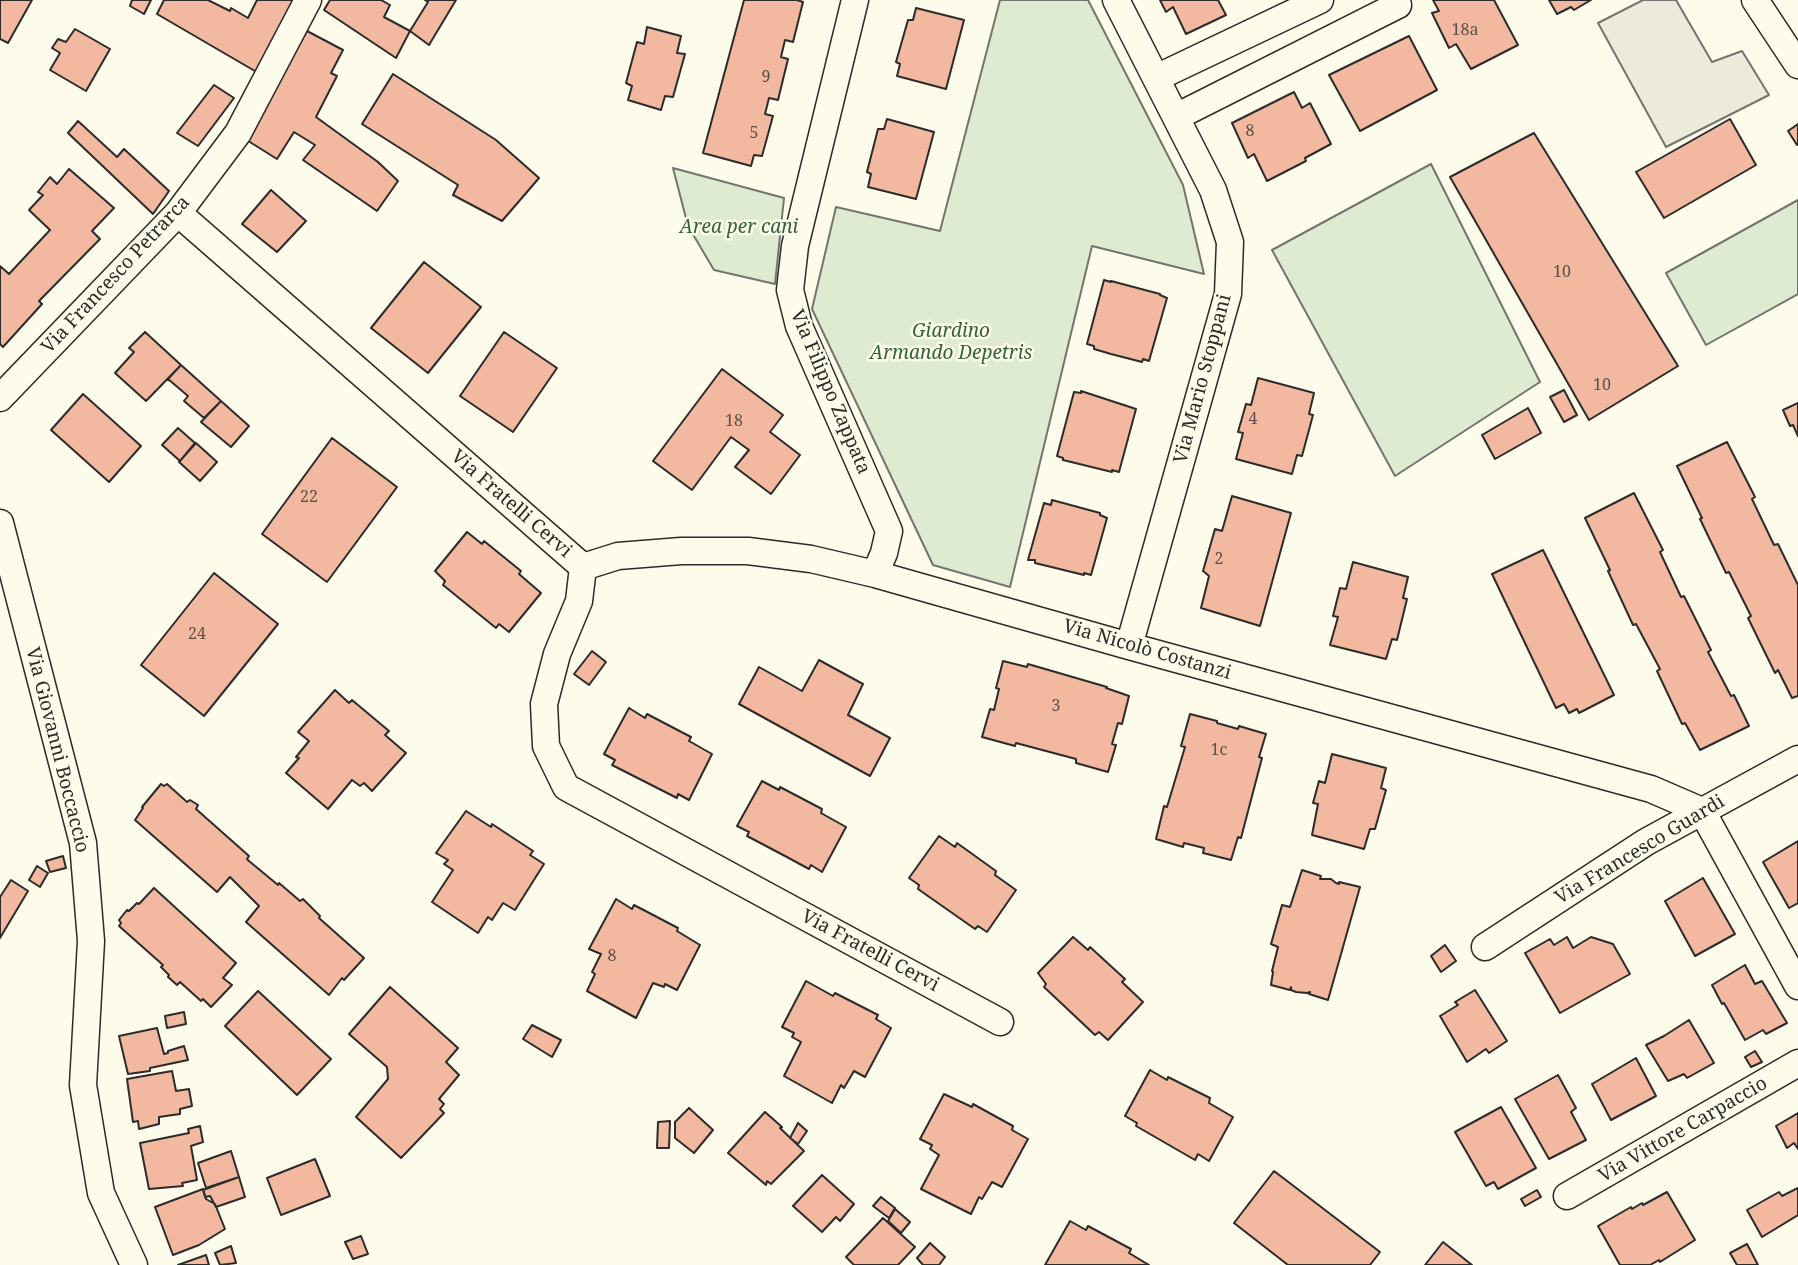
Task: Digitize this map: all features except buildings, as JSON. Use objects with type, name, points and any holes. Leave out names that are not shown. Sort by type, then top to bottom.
[{"type":"street","name":"Via Francesco Petrarca","points":[[0,398],[178,213],[238,132],[308,0]]},
{"type":"street","name":"Via Filippo Zappata","points":[[855,0],[795,246],[790,290],[799,326],[889,531],[875,574]]},
{"type":"street","name":"Via Mario Stoppani","points":[[1116,0],[1213,190],[1230,242],[1228,294],[1129,646]]},
{"type":"street","points":[[1156,78],[1321,0]]},
{"type":"street","points":[[1176,117],[1398,5],[1396,0]]},
{"type":"street","points":[[1755,0],[1798,65]]},
{"type":"street","name":"Via Fratelli Cervi","points":[[178,213],[583,567],[579,601],[557,654],[544,704],[545,746],[566,787],[1000,1022]]},
{"type":"street","name":"Via Giovanni Boccaccio","points":[[0,523],[83,843],[91,941],[83,1085],[101,1193],[134,1265]]},
{"type":"street","name":"Via Nicolò Costanzi","points":[[583,567],[618,556],[681,551],[748,551],[811,559],[875,574],[1651,789],[1702,811]]},
{"type":"street","name":"Via Francesco Guardi","points":[[1485,947],[1646,842],[1798,759]]},
{"type":"street","points":[[1702,811],[1798,986]]},
{"type":"street","name":"Via Vittore Carpaccio","points":[[1567,1196],[1798,1063]]},
{"type":"green space","name":"Giardino Armando Depetris","points":[[1000,0],[1088,0],[1183,185],[1204,274],[1092,246],[1010,587],[933,565],[812,309],[836,207],[940,231]]},
{"type":"green space","points":[[1431,164],[1540,382],[1395,476],[1272,250]]},
{"type":"green space","name":"Area per cani","points":[[673,168],[784,198],[775,284],[714,270],[688,226]]},
{"type":"green space","points":[[1798,200],[1798,294],[1706,345],[1666,273]]},
{"type":"shaded area","points":[[1643,0],[1676,0],[1712,62],[1742,51],[1769,95],[1666,147],[1598,23]]}]
